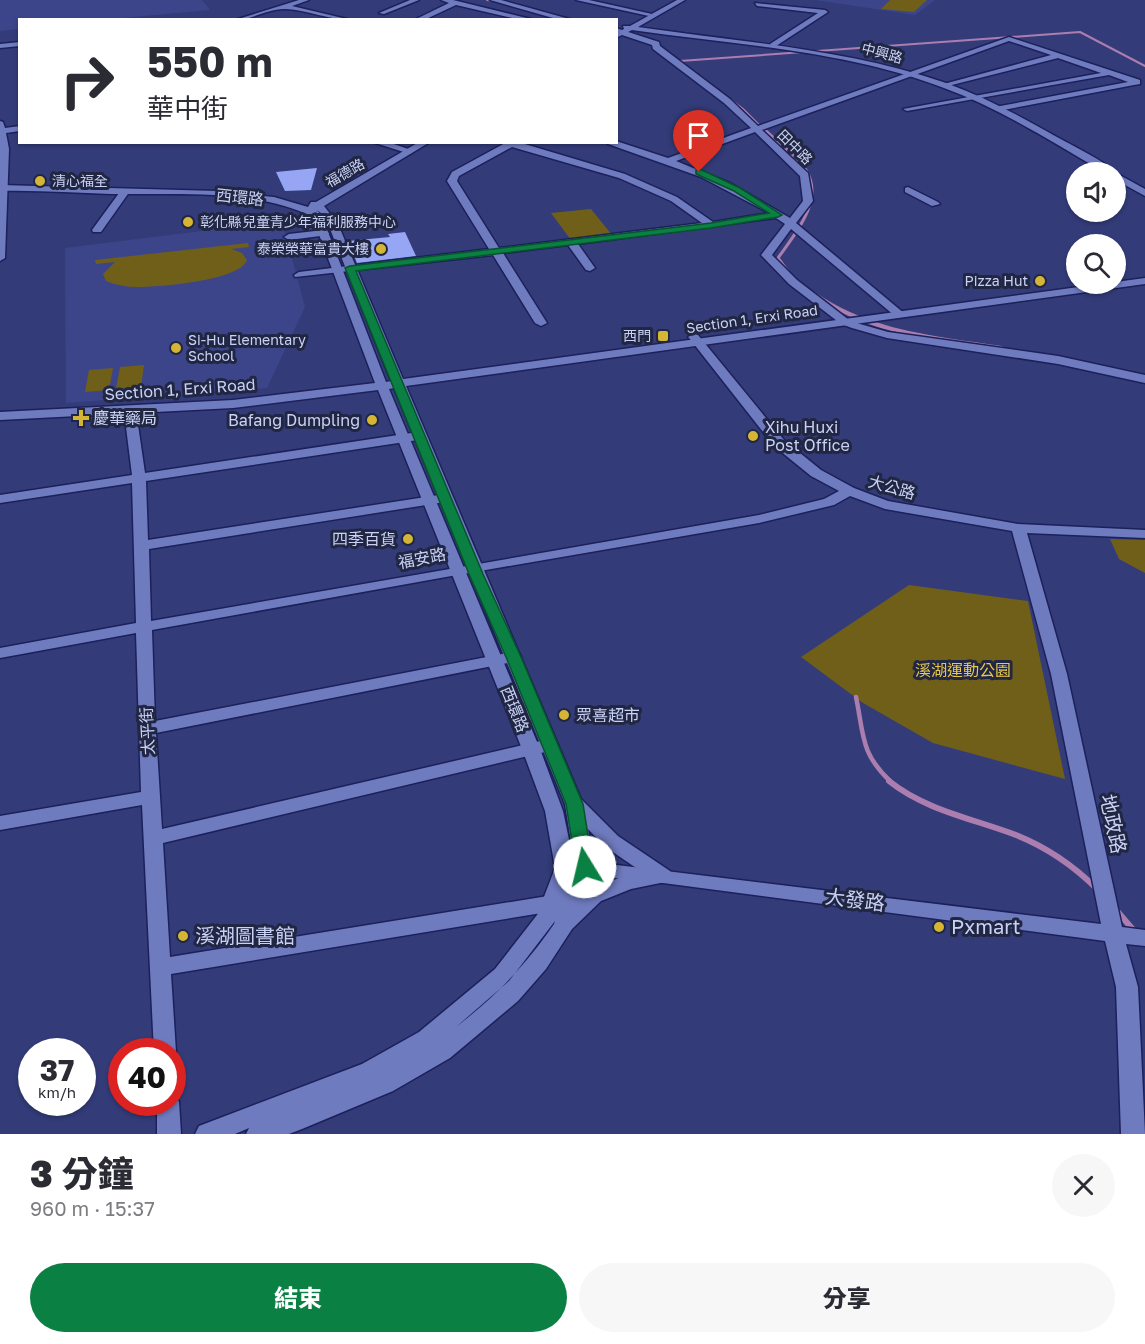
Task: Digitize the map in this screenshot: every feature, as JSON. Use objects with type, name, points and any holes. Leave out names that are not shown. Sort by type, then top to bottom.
[{"type":"street","points":[[245,18],[306,0]]},
{"type":"street","points":[[354,2],[362,0]]},
{"type":"street","points":[[382,13],[416,0]]},
{"type":"street","points":[[444,0],[523,18]]},
{"type":"street","points":[[493,0],[562,18]]},
{"type":"street","points":[[579,0],[649,14]]},
{"type":"street","points":[[621,31],[672,0]]},
{"type":"street","points":[[621,31],[682,0]]},
{"type":"street","points":[[620,2],[658,8]]},
{"type":"street","points":[[421,18],[455,3]]},
{"type":"street","points":[[757,4],[825,12],[773,46]]},
{"type":"street","points":[[284,7],[338,18]]},
{"type":"street","name":"中興路","points":[[621,31],[773,46],[864,62],[911,75],[944,85],[998,109],[1092,162]]},
{"type":"street","name":"田中路","points":[[621,31],[657,44],[656,47],[701,81],[805,175],[808,201],[766,255],[793,282],[850,318]]},
{"type":"street","points":[[670,160],[1009,39],[1137,82],[998,109]]},
{"type":"street","points":[[0,46],[18,44]]},
{"type":"street","points":[[944,85],[1057,56]]},
{"type":"street","points":[[907,109],[976,99],[1109,73]]},
{"type":"street","points":[[0,258],[5,149],[1,128],[18,128]]},
{"type":"street","points":[[387,144],[408,148]]},
{"type":"street","points":[[510,144],[455,174],[452,181],[541,323]]},
{"type":"street","points":[[515,144],[622,176],[674,199],[711,225]]},
{"type":"street","points":[[618,144],[670,160],[728,185],[778,215],[897,312]]},
{"type":"street","name":"福德路","points":[[308,206],[408,148]]},
{"type":"street","points":[[1126,182],[1145,193]]},
{"type":"street","name":"西環路","points":[[2,187],[238,196],[308,206],[315,214],[389,382],[465,568],[505,658],[540,747],[554,811],[575,867]]},
{"type":"street","name":"西環路","points":[[2,187],[185,188],[245,192],[308,206],[328,216],[350,268],[389,382]]},
{"type":"street","points":[[908,190],[935,204]]},
{"type":"street","points":[[97,230],[125,191]]},
{"type":"street","points":[[299,274],[778,215]]},
{"type":"street","points":[[289,237],[324,233]]},
{"type":"street","points":[[571,242],[590,268]]},
{"type":"street","points":[[1126,279],[1145,276]]},
{"type":"street","name":"Section 1, Erxi Road","points":[[0,416],[233,404],[850,318],[1145,281]]},
{"type":"street","name":"Section 1, Erxi Road","points":[[897,312],[1066,287]]},
{"type":"street","points":[[850,318],[887,335],[1058,360],[1145,379]]},
{"type":"street","name":"大公路","points":[[696,340],[779,442],[816,473],[849,491],[885,505],[1018,528],[1145,534]]},
{"type":"street","name":"太平街","points":[[129,411],[139,478],[147,729],[164,1038]]},
{"type":"street","points":[[0,499],[412,437]]},
{"type":"street","name":"福安路","points":[[0,653],[465,568],[759,519],[829,502],[849,491]]},
{"type":"street","points":[[141,546],[437,499]]},
{"type":"street","name":"地政路","points":[[1018,528],[1059,674],[1113,933],[1127,987],[1133,1134]]},
{"type":"street","points":[[147,729],[505,658]]},
{"type":"street","points":[[153,838],[540,747]]},
{"type":"street","name":"西環路","points":[[540,747],[574,804],[575,867]]},
{"type":"street","points":[[0,823],[151,797]]},
{"type":"street","points":[[574,804],[611,842],[663,876]]},
{"type":"street","points":[[563,927],[573,899],[575,867]]},
{"type":"street","points":[[207,1134],[370,1071],[426,1039],[502,975],[546,919],[551,903],[575,867]]},
{"type":"street","name":"大發路","points":[[575,867],[663,876],[1145,938]]},
{"type":"street","points":[[258,1134],[302,1119],[385,1084],[442,1052],[510,995],[539,963],[563,927],[594,896],[628,882],[663,876]]},
{"type":"street","points":[[160,967],[573,899]]},
{"type":"street","points":[[169,1116],[170,1134]]},
{"type":"shaded area","points":[[0,0],[202,0],[210,10],[123,18],[18,18],[18,29],[0,31]]},
{"type":"shaded area","points":[[815,0],[935,0],[915,15]]},
{"type":"shaded area","name":"Si-Hu Elementary School","points":[[282,221],[305,307],[267,388],[66,403],[65,248]]},
{"type":"green space","points":[[890,0],[927,0],[914,12],[881,9]]},
{"type":"green space","points":[[591,209],[612,235],[571,240],[551,213]]},
{"type":"green space","points":[[248,243],[249,247],[231,249],[242,253],[247,260],[241,267],[230,273],[215,278],[162,286],[125,286],[106,281],[103,274],[115,262],[96,264],[95,260]]},
{"type":"green space","points":[[144,365],[141,387],[116,389],[120,367]]},
{"type":"green space","points":[[113,368],[109,390],[85,392],[89,370]]},
{"type":"green space","points":[[1110,539],[1145,540],[1145,573],[1119,559]]},
{"type":"green space","name":"溪湖運動公園","points":[[909,585],[1028,601],[1065,779],[933,743],[863,703],[801,657]]},
{"type":"building","points":[[317,168],[311,190],[285,191],[276,172]]},
{"type":"building","name":"泰榮榮華富貴大樓","points":[[405,232],[416,256],[357,263],[348,241],[390,237],[388,234]]},
{"type":"waterway","points":[[487,0],[500,2]]},
{"type":"waterway","points":[[680,61],[1080,32],[1145,66]]},
{"type":"waterway","points":[[673,56],[743,109],[764,130]]},
{"type":"waterway","points":[[763,128],[802,165],[811,181],[812,193],[805,217],[778,258],[792,277]]},
{"type":"waterway","points":[[814,294],[835,307],[880,326],[928,337],[1001,348]]},
{"type":"waterway","points":[[856,697],[862,733],[868,752],[881,772],[891,782]]},
{"type":"waterway","points":[[889,781],[934,807],[1016,835],[1038,845],[1069,865],[1097,889]]},
{"type":"waterway","points":[[1117,911],[1135,932]]},
{"type":"place","name":"清心福全","points":[[40,181]]},
{"type":"place","name":"彰化縣兒童青少年福利服務中心","points":[[188,222]]},
{"type":"place","name":"泰榮榮華富貴大樓","points":[[381,249]]},
{"type":"place","name":"Pizza Hut","points":[[1040,281]]},
{"type":"place","name":"西門","points":[[663,336]]},
{"type":"place","name":"Si-Hu Elementary School","points":[[176,348]]},
{"type":"place","name":"慶華藥局","points":[[81,418]]},
{"type":"place","name":"Bafang Dumpling","points":[[372,420]]},
{"type":"place","name":"Xihu Huxi Post Office","points":[[753,436]]},
{"type":"place","name":"四季百貨","points":[[408,539]]},
{"type":"place","name":"眾喜超市","points":[[564,715]]},
{"type":"place","name":"Pxmart","points":[[939,927]]},
{"type":"place","name":"溪湖圖書館","points":[[183,936]]},
{"type":"route","points":[[585,867],[574,804],[418,436],[350,268],[778,215],[737,190],[699,172]]}]
